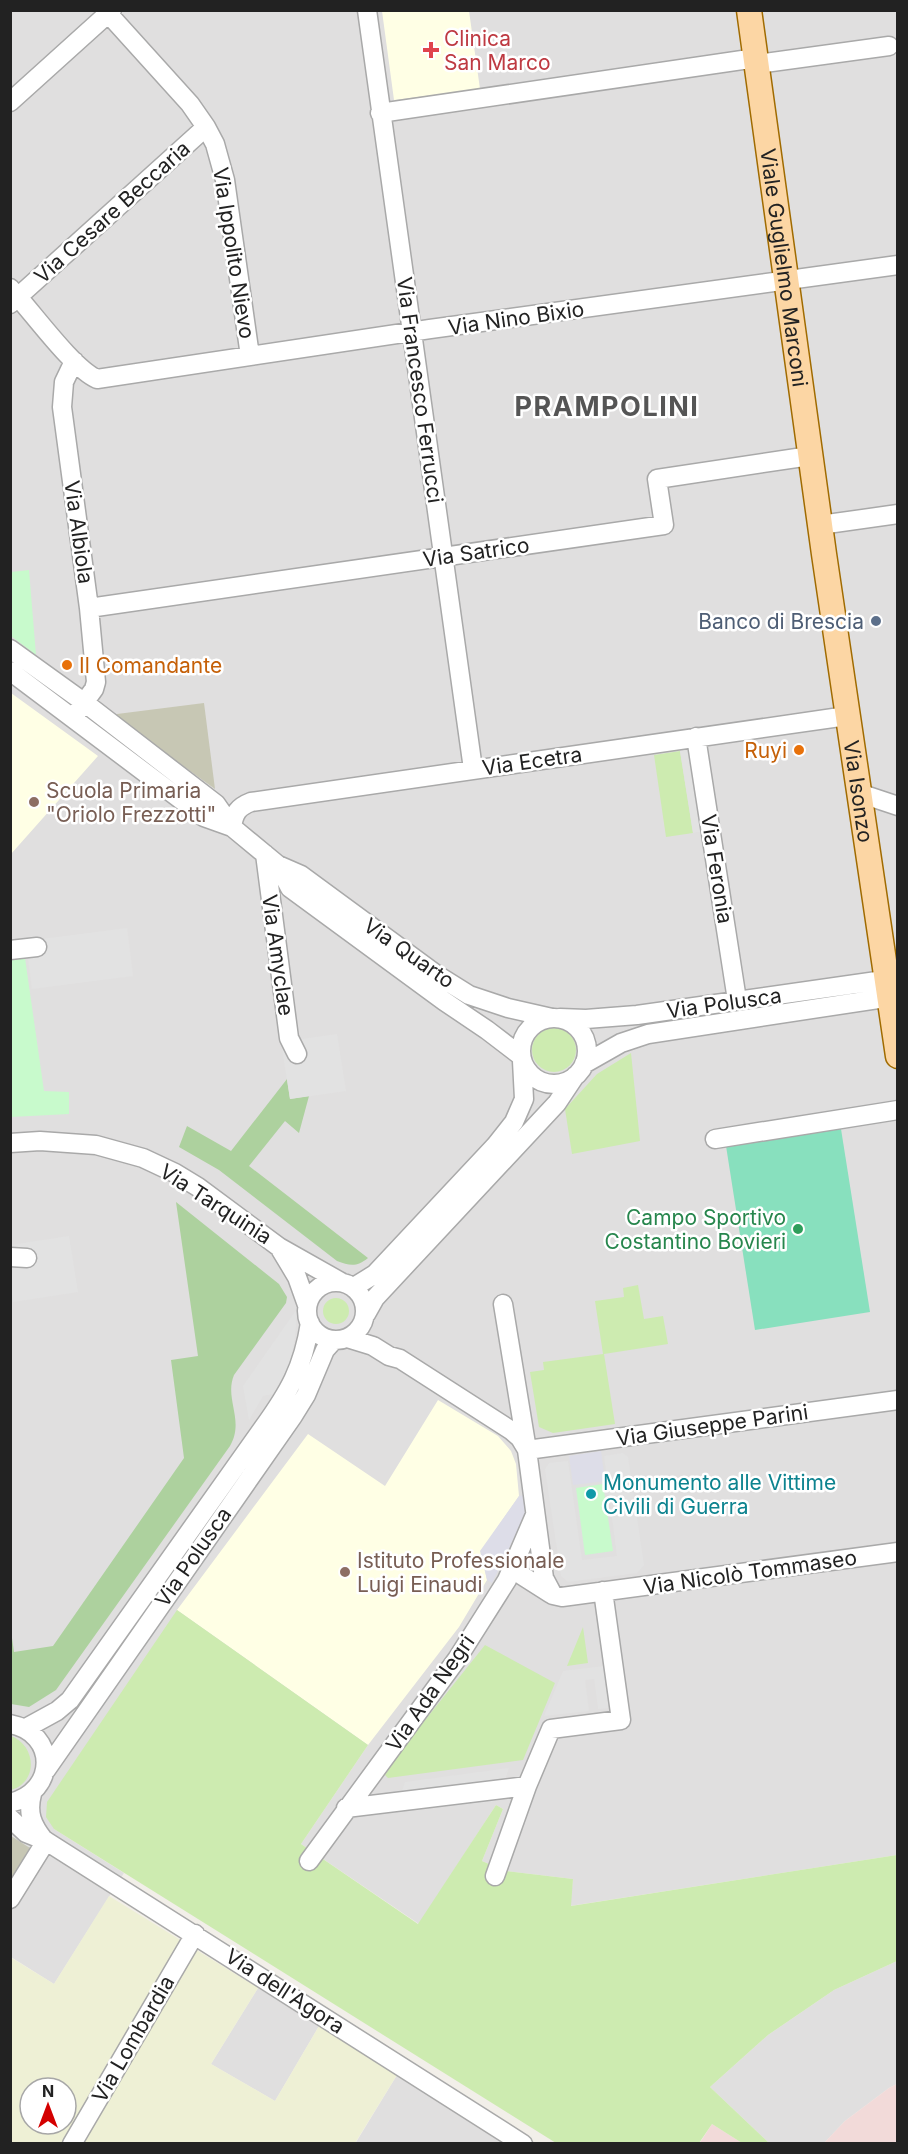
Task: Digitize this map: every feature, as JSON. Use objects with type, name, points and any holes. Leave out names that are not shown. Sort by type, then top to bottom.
[{"type":"main road","name":"Viale Guglielmo Marconi","points":[[749,10],[820,525]]},
{"type":"main road","name":"Via Isonzo","points":[[820,525],[859,793],[893,988],[897,1056]]},
{"type":"street","name":"Via Francesco Ferrucci","points":[[367,10],[473,769]]},
{"type":"street","points":[[10,102],[108,12]]},
{"type":"street","name":"Via Ippolito Nievo","points":[[108,12],[190,104],[215,144],[225,180],[250,356]]},
{"type":"street","points":[[380,112],[757,61],[895,45]]},
{"type":"street","name":"Via Cesare Beccaria","points":[[13,296],[206,127]]},
{"type":"street","name":"Via Nino Bixio","points":[[13,296],[74,362],[90,376],[103,379],[412,332],[897,265]]},
{"type":"street","name":"Via Albiola","points":[[74,362],[64,382],[62,407],[89,608],[96,682],[85,703]]},
{"type":"street","name":"Via Satrico","points":[[89,608],[664,525],[657,479],[810,456]]},
{"type":"street","points":[[820,525],[897,514]]},
{"type":"street","name":"Via Quarto","points":[[10,649],[85,703],[216,804],[232,827],[271,860],[301,876],[437,975],[469,995],[508,1008],[556,1018]]},
{"type":"street","name":"Via Quarto","points":[[10,671],[204,817],[232,827]]},
{"type":"street","points":[[73,718],[85,703]]},
{"type":"street","name":"Via Ecetra","points":[[232,827],[233,818],[238,810],[252,802],[847,716]]},
{"type":"street","name":"Via Feronia","points":[[696,737],[737,1000]]},
{"type":"street","points":[[859,793],[897,806]]},
{"type":"street","name":"Via Quarto","points":[[271,860],[290,888],[488,1030],[521,1059]]},
{"type":"street","name":"Via Amyclae","points":[[271,860],[289,1038],[297,1054]]},
{"type":"street","points":[[10,950],[37,947]]},
{"type":"street","name":"Via Polusca","points":[[556,1018],[585,1019],[637,1015],[737,1000],[893,988]]},
{"type":"street","name":"Via Polusca","points":[[46,1770],[306,1395],[324,1350],[360,1329],[375,1298],[557,1103],[579,1070],[621,1043],[648,1034],[893,988]]},
{"type":"street","points":[[307,1305],[316,1289],[323,1284],[347,1284],[375,1274],[504,1135],[519,1113],[524,1099],[521,1059],[520,1045],[531,1026],[541,1020],[556,1018],[570,1021],[583,1035],[587,1054],[579,1070],[566,1082],[544,1083],[534,1078],[526,1070],[521,1059]]},
{"type":"street","points":[[715,1139],[897,1110]]},
{"type":"street","name":"Via Tarquinia","points":[[10,1143],[40,1141],[96,1145],[143,1158],[198,1187],[279,1247],[347,1284]]},
{"type":"street","name":"Via Tarquinia","points":[[279,1247],[297,1277],[307,1305]]},
{"type":"street","points":[[347,1284],[363,1299],[364,1318],[400,1359],[512,1431],[520,1438],[527,1450]]},
{"type":"street","points":[[503,1304],[527,1450],[544,1578],[553,1594]]},
{"type":"street","name":"Via Polusca","points":[[18,1726],[57,1711],[70,1700],[264,1428],[292,1385],[300,1367],[310,1323],[307,1305]]},
{"type":"street","points":[[310,1323],[316,1332],[324,1337],[373,1346],[389,1356],[400,1359]]},
{"type":"street","name":"Via Giuseppe Parini","points":[[527,1450],[897,1400]]},
{"type":"street","name":"Via Ada Negri","points":[[309,1861],[457,1659],[512,1569],[535,1515]]},
{"type":"street","name":"Via Nicolò Tommaseo","points":[[553,1594],[562,1597],[897,1552]]},
{"type":"street","points":[[512,1569],[553,1594]]},
{"type":"street","points":[[495,1876],[527,1786],[551,1729],[621,1720],[603,1591]]},
{"type":"street","points":[[10,1803],[32,1794],[43,1779],[46,1770],[46,1758],[42,1746],[35,1736],[18,1726]]},
{"type":"street","points":[[346,1808],[527,1786]]},
{"type":"street","name":"Via dell'Agora","points":[[32,1794],[29,1804],[30,1815],[34,1828],[46,1841]]},
{"type":"street","name":"Via dell'Agora","points":[[10,1818],[26,1833],[46,1841],[195,1934],[520,2143]]},
{"type":"street","points":[[10,1899],[46,1841]]},
{"type":"street","name":"Via Lombardia","points":[[72,2144],[195,1934]]},
{"type":"shaded area","points":[[10,11],[897,11],[897,1855],[570,1906],[573,1879],[505,1871],[482,1861],[503,1809],[496,1805],[419,1924],[301,1844],[368,1745],[54,1829],[124,1873],[54,1984],[11,1957]]},
{"type":"shaded area","name":"Clinica San Marco","points":[[382,11],[469,11],[480,89],[394,100]]},
{"type":"shaded area","name":"Scuola Primaria \"Oriolo Frezzotti\"","points":[[11,693],[98,756],[11,854]]},
{"type":"shaded area","points":[[204,703],[215,789],[117,718],[117,714]]},
{"type":"shaded area","points":[[692,750],[704,831],[693,833],[680,751]]},
{"type":"shaded area","points":[[127,928],[133,976],[32,989],[26,941]]},
{"type":"shaded area","points":[[337,1034],[346,1091],[290,1099],[281,1042]]},
{"type":"shaded area","points":[[69,1236],[78,1292],[13,1302],[10,1245]]},
{"type":"shaded area","points":[[297,1309],[290,1363],[274,1394],[263,1396],[249,1420],[243,1386]]},
{"type":"shaded area","name":"Istituto Professionale Luigi Einaudi","points":[[438,1400],[498,1436],[511,1451],[516,1464],[519,1496],[481,1551],[487,1580],[459,1627],[368,1745],[177,1610],[308,1434],[385,1486]]},
{"type":"shaded area","points":[[601,1451],[605,1481],[573,1485],[569,1456]]},
{"type":"shaded area","points":[[623,1453],[628,1457],[644,1565],[637,1573],[568,1582],[561,1576],[545,1469],[549,1463],[568,1461],[582,1560],[617,1556],[604,1456]]},
{"type":"shaded area","points":[[524,1495],[525,1515],[492,1583],[487,1580],[480,1551],[519,1496]]},
{"type":"shaded area","points":[[604,1666],[610,1708],[598,1709],[594,1679],[585,1680],[589,1711],[544,1716],[563,1671]]},
{"type":"shaded area","points":[[509,1768],[498,1801],[395,1812],[405,1782]]},
{"type":"shaded area","points":[[11,1836],[30,1848],[11,1879]]},
{"type":"shaded area","points":[[109,1896],[258,1988],[211,2064],[275,2101],[319,2026],[397,2075],[355,2143],[11,2143],[10,1957],[54,1984]]},
{"type":"shaded area","points":[[897,1961],[897,2084],[845,2121],[824,2143],[769,2143],[710,2087],[768,2035],[834,1990]]},
{"type":"shaded area","points":[[258,1988],[319,2026],[275,2101],[211,2064]]},
{"type":"shaded area","points":[[397,2075],[506,2143],[355,2144]]},
{"type":"shaded area","points":[[897,2084],[897,2143],[824,2143],[845,2121]]},
{"type":"shaded area","points":[[712,2124],[742,2143],[699,2144]]},
{"type":"green space","points":[[29,570],[36,655],[11,636],[11,572]]},
{"type":"green space","points":[[680,751],[693,833],[666,837],[654,755]]},
{"type":"green space","points":[[25,958],[44,1091],[69,1092],[69,1114],[11,1117],[11,960]]},
{"type":"green space","points":[[554,1028],[570,1034],[576,1050],[570,1066],[554,1072],[538,1066],[532,1050],[538,1034]]},
{"type":"green space","points":[[631,1053],[640,1141],[572,1154],[565,1109],[597,1074]]},
{"type":"green space","points":[[287,1079],[290,1099],[309,1096],[299,1133],[285,1121],[249,1166],[368,1258],[360,1263],[350,1265],[337,1261],[219,1170],[179,1147],[187,1126],[231,1151]]},
{"type":"green space","name":"Campo Sportivo Costantino Bovieri","points":[[841,1129],[870,1312],[755,1330],[726,1146]]},
{"type":"green space","points":[[176,1202],[279,1284],[287,1297],[286,1303],[234,1375],[231,1393],[236,1427],[230,1446],[56,1690],[29,1707],[11,1704],[11,1631],[14,1652],[53,1646],[184,1458],[171,1360],[198,1356]]},
{"type":"green space","points":[[638,1285],[644,1319],[663,1316],[668,1344],[604,1354],[615,1424],[553,1433],[539,1427],[530,1372],[544,1370],[543,1362],[603,1354],[595,1301],[624,1297],[623,1288]]},
{"type":"green space","points":[[336,1298],[345,1302],[349,1311],[345,1320],[336,1324],[327,1320],[323,1311],[327,1302]]},
{"type":"green space","points":[[603,1484],[613,1551],[585,1555],[576,1488]]},
{"type":"green space","points":[[177,1610],[368,1745],[301,1844],[418,1924],[496,1805],[503,1809],[482,1861],[505,1871],[573,1879],[571,1906],[897,1855],[897,1961],[834,1990],[768,2035],[710,2087],[769,2143],[742,2143],[712,2124],[699,2143],[556,2143],[54,1829],[46,1817],[47,1802]]},
{"type":"green space","points":[[583,1627],[588,1663],[567,1666]]},
{"type":"green space","points":[[485,1645],[555,1683],[523,1760],[388,1778],[385,1775],[402,1749]]},
{"type":"green space","points":[[11,1736],[25,1747],[31,1763],[26,1779],[20,1786],[11,1790]]},
{"type":"place","name":"Clinica San Marco","points":[[431,50]]},
{"type":"place","name":"Banco di Brescia","points":[[876,621]]},
{"type":"place","name":"Il Comandante","points":[[67,665]]},
{"type":"place","name":"Ruyi","points":[[799,750]]},
{"type":"place","name":"Scuola Primaria \"Oriolo Frezzotti\"","points":[[34,802]]},
{"type":"place","name":"Campo Sportivo Costantino Bovieri","points":[[798,1229]]},
{"type":"place","name":"Monumento alle Vittime Civili di Guerra","points":[[591,1494]]},
{"type":"place","name":"Istituto Professionale Luigi Einaudi","points":[[345,1572]]},
{"type":"district","name":"PRAMPOLINI","points":[[607,406]]}]
